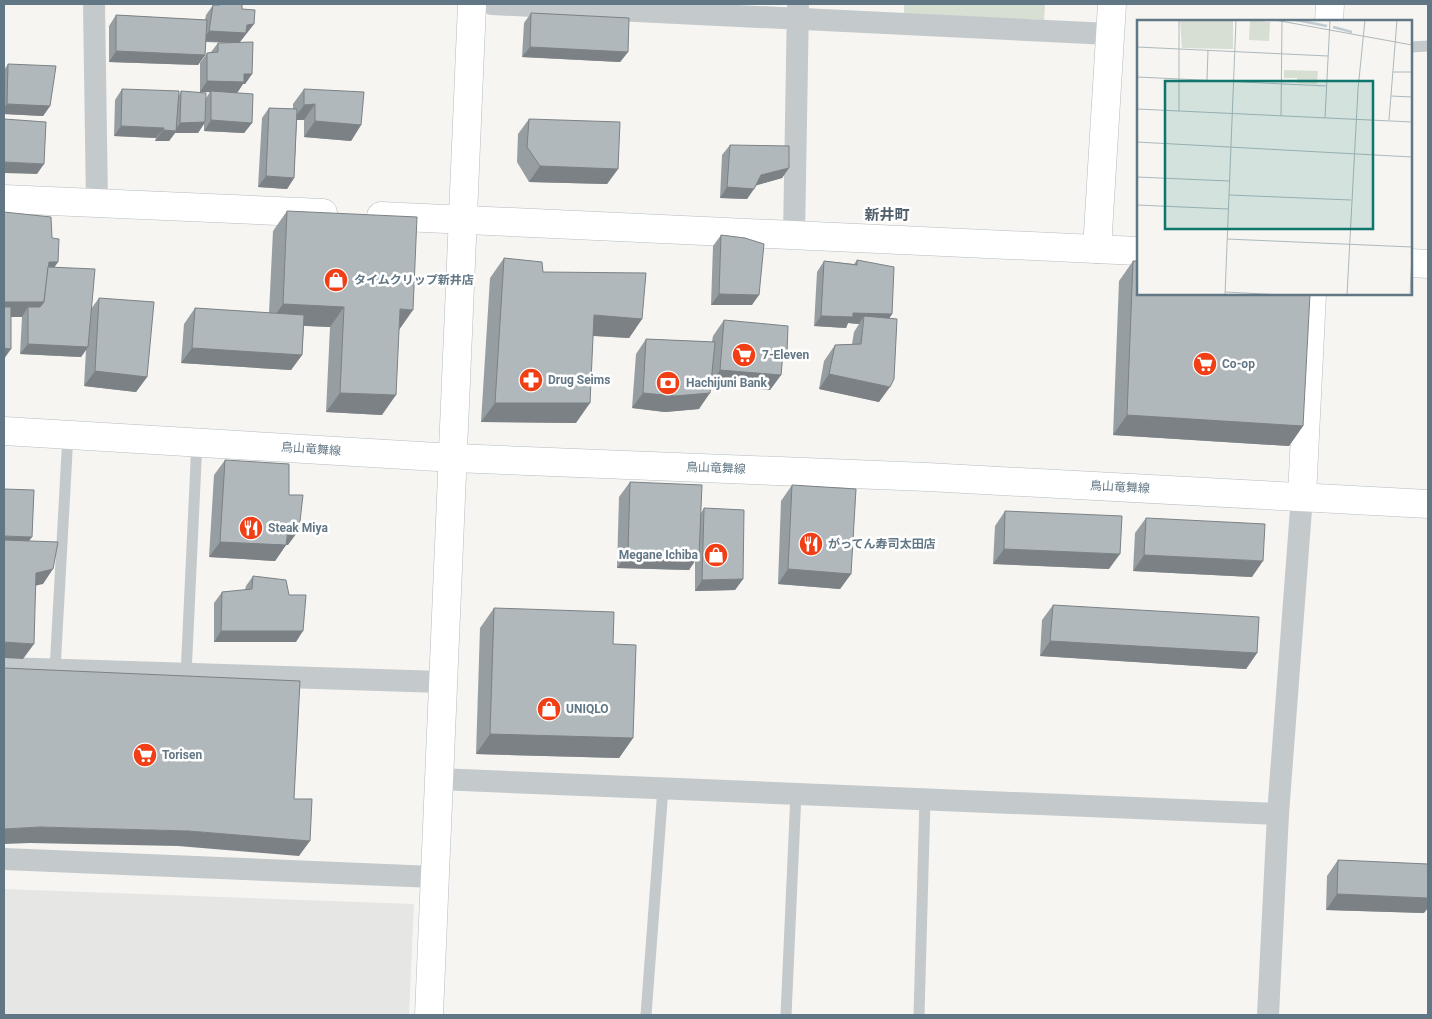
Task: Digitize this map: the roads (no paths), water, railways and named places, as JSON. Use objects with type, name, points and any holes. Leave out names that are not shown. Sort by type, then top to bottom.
[{"type":"street","points":[[94,4],[97,203]]},
{"type":"street","points":[[429,1015],[472,4]]},
{"type":"street","points":[[492,4],[798,11],[1110,34]]},
{"type":"street","points":[[1097,249],[1112,4]]},
{"type":"street","points":[[1328,20],[1330,4]]},
{"type":"street","points":[[794,236],[798,11]]},
{"type":"street","points":[[4,199],[1137,251]]},
{"type":"street","points":[[1412,263],[1428,264]]},
{"type":"street","points":[[1268,1015],[1278,814],[1302,496],[1312,295]]},
{"type":"street","name":"鳥山竜舞線","points":[[4,431],[197,441],[454,458],[917,476],[1428,504]]},
{"type":"street","points":[[4,668],[442,682]]},
{"type":"street","points":[[438,779],[1278,814]]},
{"type":"street","points":[[4,859],[434,878]]},
{"type":"lane","points":[[1412,47],[1428,46]]},
{"type":"lane","points":[[55,670],[68,434]]},
{"type":"lane","points":[[186,674],[197,441]]},
{"type":"lane","points":[[646,1015],[663,788]]},
{"type":"lane","points":[[786,1015],[796,794]]},
{"type":"lane","points":[[919,1015],[925,799]]},
{"type":"place","name":"タイムクリップ新井店","points":[[336,280]]},
{"type":"place","name":"7-Eleven","points":[[744,355]]},
{"type":"place","name":"Co-op","points":[[1205,364]]},
{"type":"place","name":"Drug Seims","points":[[531,380]]},
{"type":"place","name":"Hachijuni Bank","points":[[668,383]]},
{"type":"place","name":"Steak Miya","points":[[251,528]]},
{"type":"place","name":"がってん寿司太田店","points":[[811,544]]},
{"type":"place","name":"Megane Ichiba","points":[[716,555]]},
{"type":"place","name":"UNIQLO","points":[[549,709]]},
{"type":"place","name":"Torisen","points":[[145,755]]},
{"type":"district","name":"新井町","points":[[887,215]]}]
